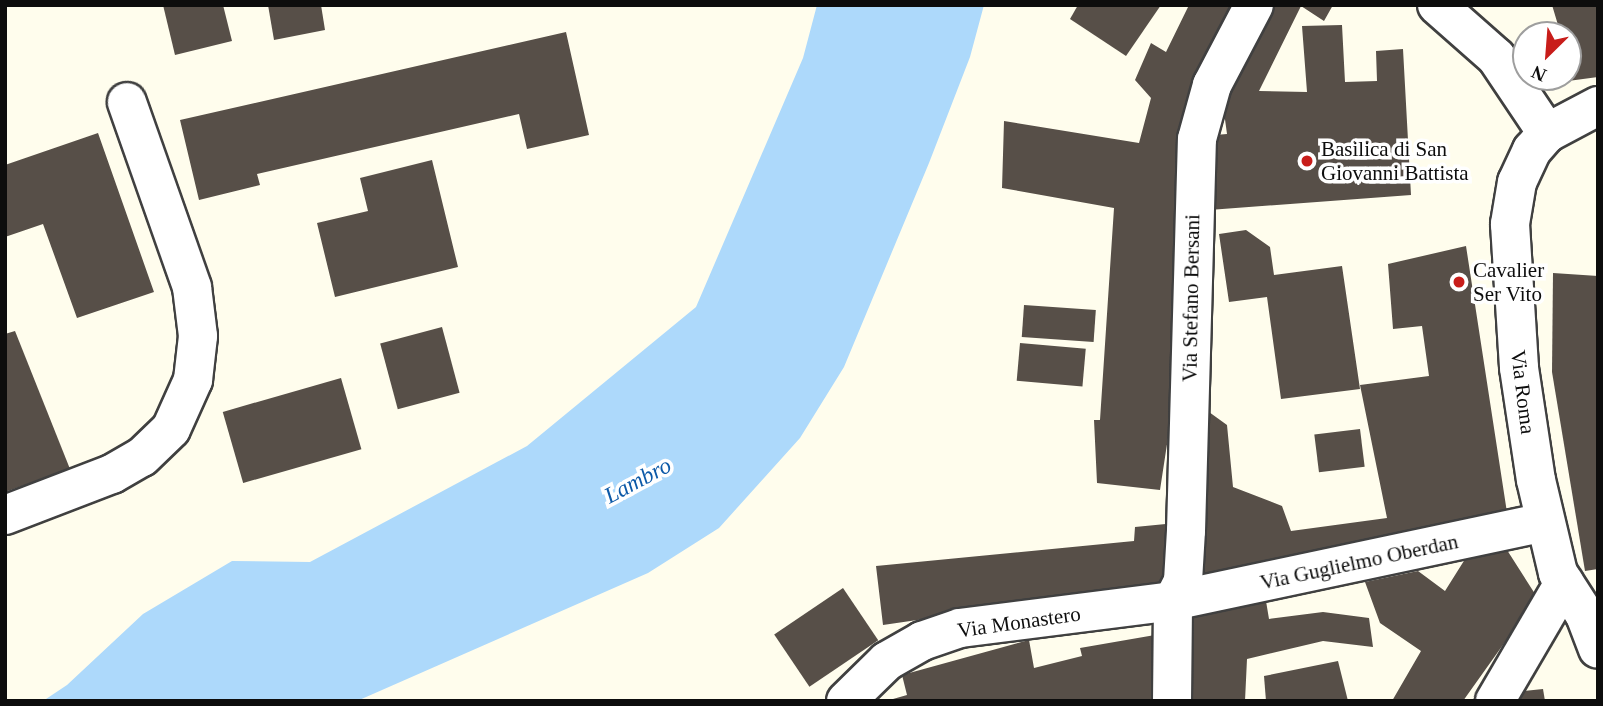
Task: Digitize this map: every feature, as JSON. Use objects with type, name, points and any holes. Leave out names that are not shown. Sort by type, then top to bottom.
[{"type":"street","name":"Via Stefano Bersani","points":[[1172,701],[1173,601],[1183,581],[1186,531],[1197,139],[1212,85],[1254,5]]},
{"type":"street","points":[[1437,5],[1496,57],[1548,133],[1598,106]]},
{"type":"street","points":[[5,515],[112,474],[142,457],[171,429],[192,380],[198,336],[192,287],[128,102]]},
{"type":"street","name":"Via Roma","points":[[1548,133],[1520,172],[1510,224],[1519,368],[1545,522],[1563,583],[1585,615],[1598,649]]},
{"type":"street","name":"Via Guglielmo Oberdan","points":[[1173,601],[1545,522]]},
{"type":"street","points":[[1495,701],[1563,583]]},
{"type":"street","name":"Via Monastero","points":[[846,701],[887,661],[940,634],[981,625],[1173,601]]},
{"type":"water","name":"Lambro","points":[[817,5],[984,5],[970,57],[844,367],[800,438],[719,528],[648,573],[357,701],[43,701],[67,685],[143,614],[232,561],[310,562],[527,446],[696,307],[803,58]]},
{"type":"building","points":[[163,5],[223,5],[232,41],[175,55]]},
{"type":"building","points":[[268,5],[321,5],[325,30],[274,40]]},
{"type":"building","points":[[1078,5],[1161,5],[1126,56],[1070,19]]},
{"type":"building","points":[[1189,5],[1234,5],[1185,104],[1177,181],[1171,418],[1160,490],[1097,483],[1094,420],[1100,420],[1114,208],[1002,188],[1004,121],[1139,143],[1151,98],[1135,80],[1151,43],[1166,52]]},
{"type":"building","points":[[1266,5],[1333,5],[1324,21],[1301,6],[1259,91],[1307,92],[1302,26],[1342,25],[1345,82],[1377,81],[1376,51],[1403,49],[1411,195],[1209,210],[1203,136],[1227,134],[1220,83]]},
{"type":"building","points":[[1552,5],[1598,5],[1598,77],[1582,79],[1582,21],[1557,21]]},
{"type":"building","points":[[566,32],[589,135],[527,149],[519,114],[257,174],[260,185],[199,200],[180,120]]},
{"type":"building","points":[[98,133],[154,292],[77,318],[43,224],[5,237],[5,165]]},
{"type":"building","points":[[432,160],[458,267],[335,297],[317,223],[368,211],[360,178]]},
{"type":"building","points":[[1246,230],[1270,247],[1274,275],[1342,266],[1360,389],[1281,399],[1267,297],[1229,302],[1219,234]]},
{"type":"building","points":[[1466,246],[1508,519],[1194,585],[1198,414],[1209,412],[1227,425],[1233,487],[1282,506],[1291,531],[1387,518],[1360,385],[1429,376],[1422,326],[1393,329],[1388,264]]},
{"type":"building","points":[[1553,273],[1598,276],[1598,569],[1585,571],[1552,372]]},
{"type":"building","points":[[1024,305],[1096,310],[1094,342],[1022,337]]},
{"type":"building","points":[[442,327],[460,393],[398,409],[380,344]]},
{"type":"building","points":[[15,331],[70,469],[5,492],[5,334]]},
{"type":"building","points":[[1020,343],[1086,349],[1082,387],[1017,381]]},
{"type":"building","points":[[341,378],[361,449],[243,483],[223,412]]},
{"type":"building","points":[[1360,429],[1365,467],[1319,472],[1314,435]]},
{"type":"building","points":[[1176,523],[1171,583],[883,625],[876,566],[1134,541],[1135,527]]},
{"type":"building","points":[[1507,550],[1537,597],[1463,701],[1392,701],[1421,651],[1380,623],[1365,582],[1418,571],[1445,591],[1467,556]]},
{"type":"building","points":[[843,588],[878,640],[809,687],[774,634]]},
{"type":"building","points":[[1266,601],[1269,619],[1323,612],[1369,618],[1373,647],[1323,641],[1247,659],[1245,701],[1191,701],[1193,613]]},
{"type":"building","points":[[1155,635],[1151,701],[886,701],[907,695],[902,675],[1029,640],[1034,668],[1082,656],[1080,648]]},
{"type":"building","points":[[1338,661],[1348,701],[1266,701],[1264,676]]},
{"type":"building","points":[[1543,689],[1545,701],[1504,701],[1507,693]]},
{"type":"place","name":"Basilica di San Giovanni Battista","points":[[1307,161]]},
{"type":"place","name":"Cavalier Ser Vito","points":[[1459,282]]}]
